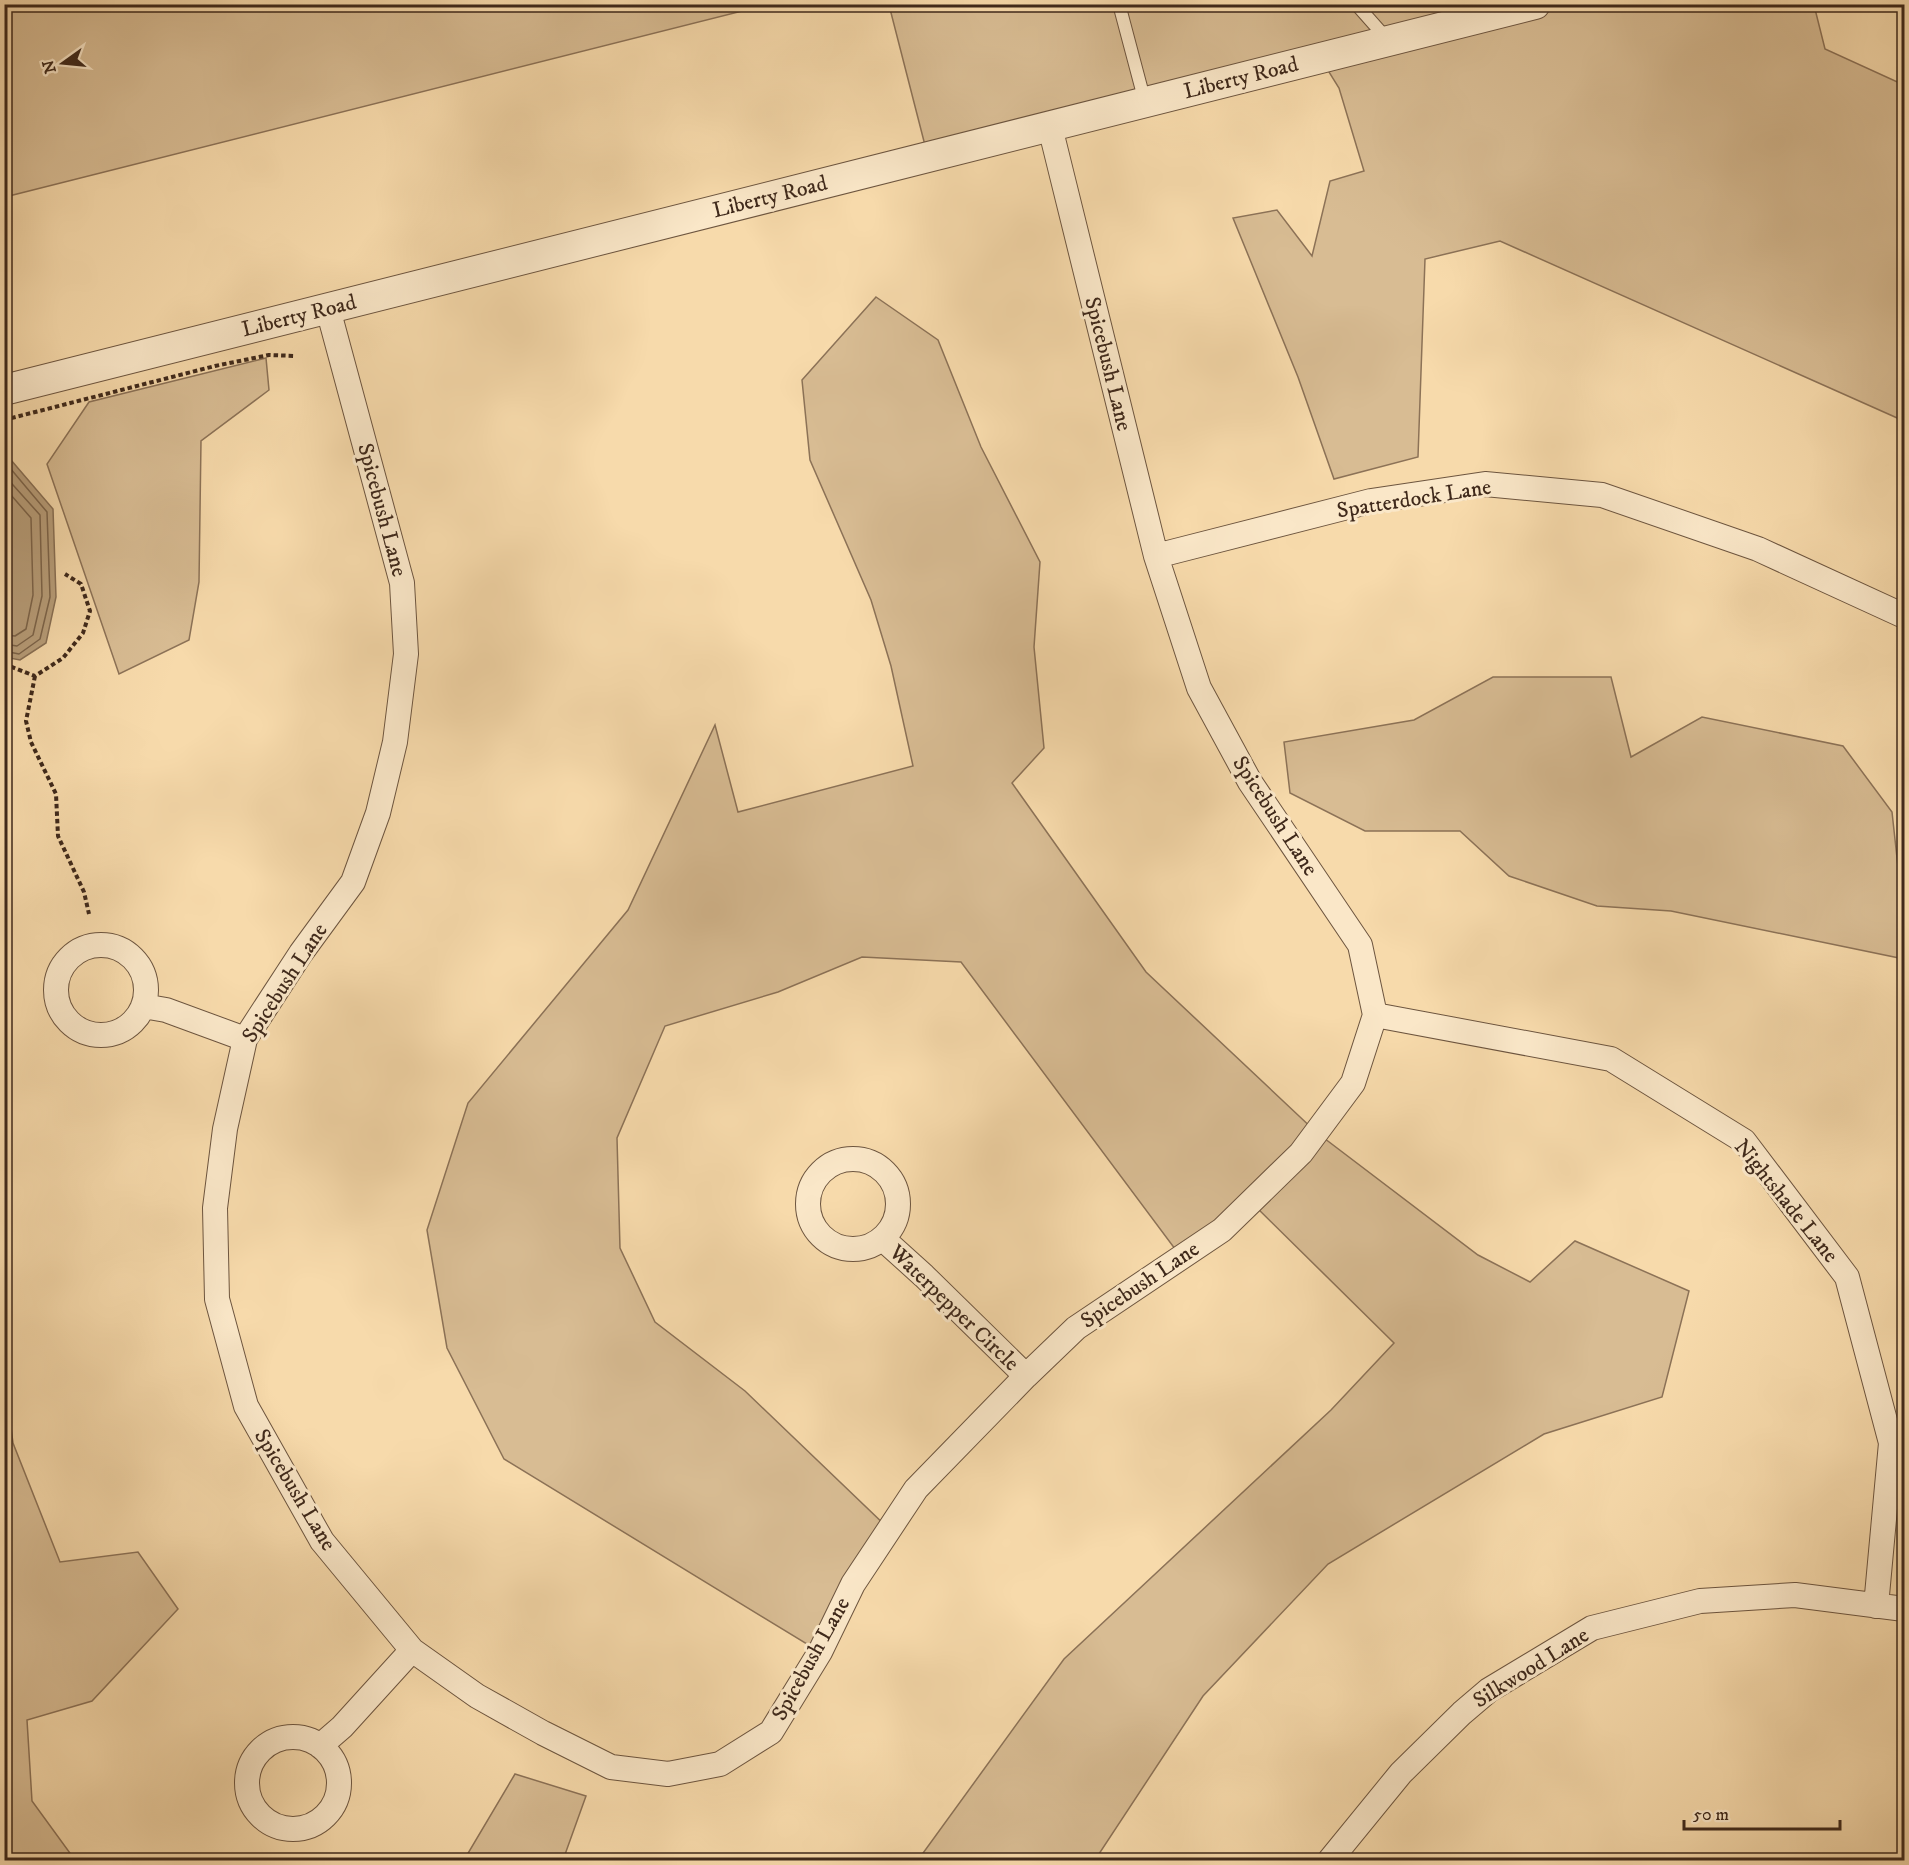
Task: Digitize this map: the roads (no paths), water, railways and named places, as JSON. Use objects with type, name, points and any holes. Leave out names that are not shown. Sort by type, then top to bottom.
[{"type":"street","name":"Liberty Road","points":[[4,390],[1535,4]]},
{"type":"street","name":"Spicebush Lane","points":[[328,309],[402,583],[406,654],[395,742],[378,813],[353,882],[301,953],[245,1039],[225,1129],[215,1208],[217,1299],[246,1406],[322,1541],[412,1650],[477,1696],[611,1767],[668,1774],[720,1764],[771,1732],[820,1652],[853,1584],[916,1489],[1076,1328],[1222,1230],[1301,1153],[1353,1083],[1375,1015],[1360,945],[1250,782],[1199,688],[1156,556],[1050,127]]},
{"type":"street","name":"Spatterdock Lane","points":[[1156,556],[1371,501],[1485,484],[1602,495],[1758,549],[1905,616]]},
{"type":"street","points":[[143,1006],[166,1010],[245,1039]]},
{"type":"street","name":"Nightshade Lane","points":[[1375,1015],[1611,1059],[1744,1142],[1847,1277],[1891,1443],[1876,1606]]},
{"type":"street","name":"Waterpepper Circle","points":[[883,1239],[1026,1376]]},
{"type":"street","name":"Silkwood Lane","points":[[1330,1860],[1401,1773],[1462,1713],[1490,1690],[1592,1628],[1700,1601],[1795,1595],[1905,1609]]},
{"type":"street","points":[[320,1746],[342,1727],[412,1650]]},
{"type":"lane","points":[[1119,4],[1145,103]]},
{"type":"lane","points":[[1356,4],[1389,41]]},
{"type":"water","points":[[11,460],[53,509],[56,597],[46,643],[20,660],[4,657],[4,462]]}]
